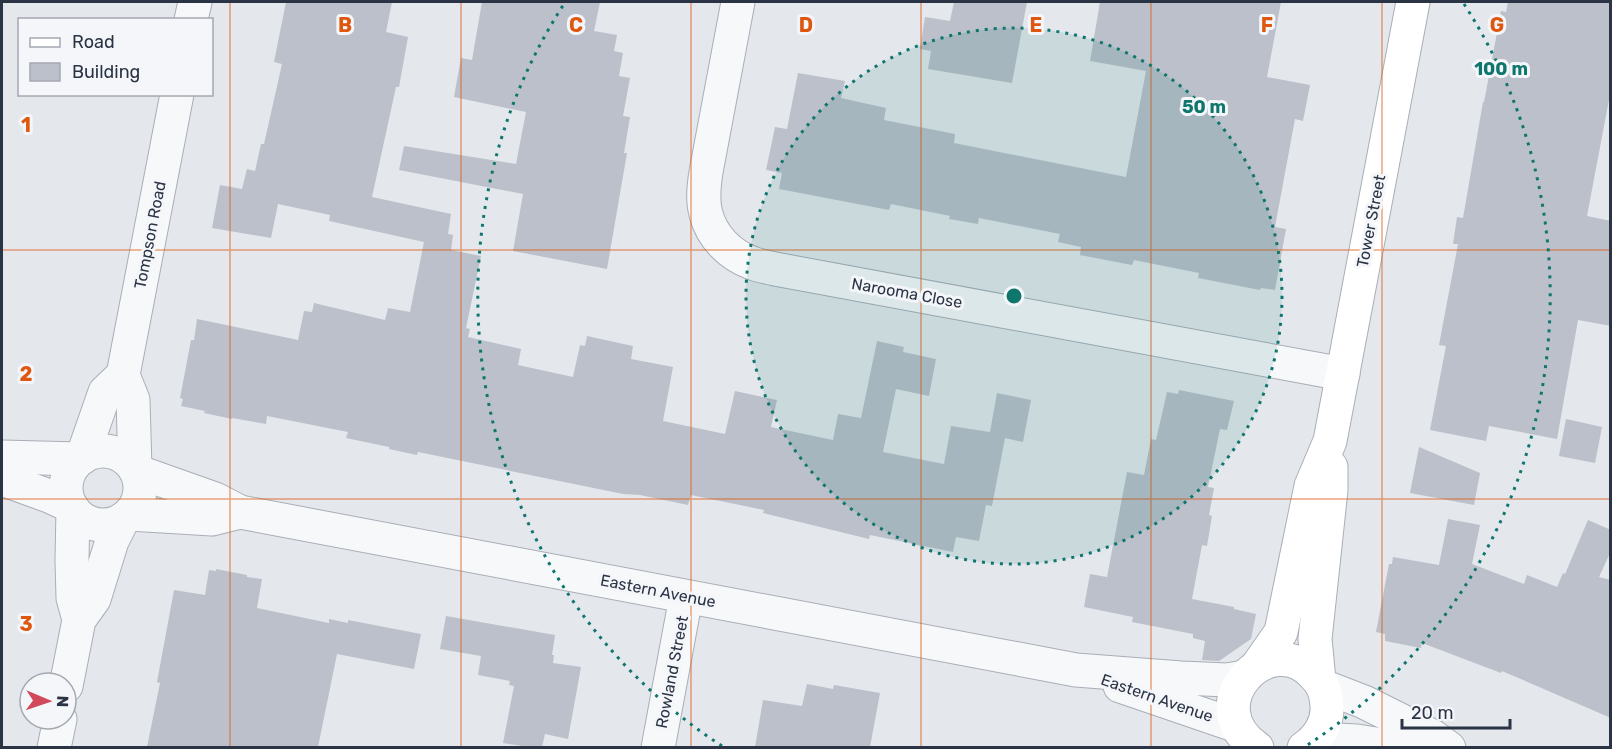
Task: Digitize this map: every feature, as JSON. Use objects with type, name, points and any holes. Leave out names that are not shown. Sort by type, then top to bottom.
[{"type":"main road","name":"Tower Street","points":[[1245,738],[1233,709],[1236,692],[1281,632],[1311,486],[1329,441],[1413,2]]},
{"type":"main road","name":"Tower Street","points":[[1309,743],[1322,730],[1328,713],[1327,696],[1321,683],[1315,639],[1331,490],[1329,441]]},
{"type":"main road","points":[[1251,671],[1274,660],[1292,660],[1307,668],[1321,683]]},
{"type":"street","points":[[191,18],[195,2]]},
{"type":"street","name":"Narooma Close","points":[[738,2],[704,192],[705,213],[714,233],[729,250],[751,263],[775,269],[1343,374]]},
{"type":"street","name":"Tompson Road","points":[[123,375],[177,96]]},
{"type":"street","points":[[81,459],[105,392],[123,375],[133,400],[135,470]]},
{"type":"street","points":[[69,671],[79,620],[94,599],[112,541],[139,499],[139,480],[135,470],[128,460],[111,452],[93,452],[81,459],[72,469],[67,481],[68,500],[72,508],[73,598],[79,620]]},
{"type":"street","points":[[2,457],[81,459]]},
{"type":"street","name":"Eastern Avenue","points":[[135,470],[215,499],[240,512],[1076,670],[1227,680],[1251,671]]},
{"type":"street","points":[[2,479],[49,496],[72,508],[83,519],[96,524],[110,524],[126,517]]},
{"type":"street","name":"Eastern Avenue","points":[[126,517],[212,519],[240,512]]},
{"type":"street","name":"Rowland Street","points":[[658,747],[686,597]]},
{"type":"street","name":"Eastern Avenue","points":[[1076,670],[1245,738]]},
{"type":"street","points":[[1321,683],[1364,702],[1434,737],[1449,747]]},
{"type":"street","points":[[54,747],[57,731]]},
{"type":"street","points":[[1309,743],[1357,741],[1400,747]]},
{"type":"building","points":[[286,2],[392,2],[386,32],[408,37],[399,87],[396,87],[372,197],[451,214],[448,234],[453,235],[451,250],[481,256],[466,328],[470,329],[468,337],[521,349],[518,365],[573,377],[580,345],[585,346],[587,336],[633,346],[631,359],[673,367],[663,421],[725,434],[735,391],[777,400],[771,427],[833,440],[838,414],[861,418],[877,341],[904,347],[903,352],[936,359],[929,396],[896,389],[883,452],[944,464],[951,426],[990,432],[997,393],[1031,400],[1023,442],[1005,438],[992,506],[986,505],[979,541],[956,537],[953,552],[870,535],[869,539],[763,513],[764,510],[691,495],[688,505],[640,495],[623,494],[418,452],[417,455],[389,449],[389,447],[346,438],[348,432],[267,416],[266,424],[232,419],[181,406],[183,399],[180,398],[197,319],[298,340],[304,311],[312,312],[314,303],[385,320],[388,308],[410,312],[424,242],[329,221],[330,215],[278,204],[271,238],[212,228],[220,185],[242,189],[247,169],[255,171],[261,144],[264,144],[282,64],[274,62]]},
{"type":"building","points":[[482,2],[600,2],[594,31],[617,35],[614,51],[623,53],[619,76],[630,78],[623,116],[630,117],[624,153],[627,153],[607,269],[513,251],[523,194],[399,170],[404,146],[516,164],[526,112],[454,97],[461,58],[472,60]]},
{"type":"building","points":[[954,2],[1027,2],[1012,83],[928,69],[931,51],[920,49],[925,17],[950,21]]},
{"type":"building","points":[[1100,2],[1281,2],[1267,77],[1310,85],[1303,121],[1295,119],[1275,227],[1286,229],[1275,290],[1261,288],[1260,290],[1198,278],[1199,273],[1134,260],[1132,265],[1080,255],[1081,247],[1058,242],[1060,234],[979,218],[978,224],[949,219],[950,216],[891,204],[889,210],[779,189],[782,173],[766,170],[775,127],[787,129],[798,73],[845,81],[841,98],[886,108],[884,120],[955,134],[954,143],[1126,177],[1146,71],[1090,61]]},
{"type":"building","points":[[1508,2],[1611,2],[1611,89],[1587,216],[1611,221],[1611,326],[1578,320],[1557,439],[1489,426],[1486,441],[1430,430],[1446,346],[1439,345],[1458,244],[1453,244],[1457,217],[1463,218],[1501,11],[1506,12]]},
{"type":"building","points":[[1179,390],[1234,401],[1227,430],[1220,429],[1208,487],[1214,488],[1209,515],[1212,516],[1207,546],[1202,545],[1192,599],[1256,614],[1251,639],[1219,661],[1202,660],[1205,641],[1193,638],[1193,634],[1132,622],[1133,617],[1084,607],[1090,574],[1107,577],[1127,472],[1144,475],[1151,439],[1156,440],[1167,392],[1178,394]]},
{"type":"building","points":[[1566,419],[1602,427],[1595,463],[1559,456]]},
{"type":"building","points":[[1419,447],[1480,473],[1474,505],[1410,493]]},
{"type":"building","points":[[1448,519],[1480,525],[1472,564],[1524,584],[1527,575],[1557,587],[1563,573],[1565,574],[1588,520],[1611,530],[1611,551],[1599,577],[1611,580],[1611,718],[1502,671],[1501,673],[1422,643],[1421,648],[1385,641],[1385,634],[1376,632],[1389,564],[1392,564],[1393,557],[1439,565]]},
{"type":"building","points":[[216,569],[262,579],[257,608],[329,623],[329,619],[348,623],[348,620],[421,634],[414,669],[337,654],[318,747],[147,747],[160,683],[157,682],[174,590],[205,595],[209,570],[216,571]]},
{"type":"building","points":[[446,616],[555,635],[553,663],[581,667],[568,739],[545,734],[542,747],[503,743],[514,686],[509,685],[510,681],[478,675],[481,656],[440,649]]},
{"type":"building","points":[[807,684],[833,689],[834,685],[880,693],[870,747],[755,747],[763,700],[802,706]]}]
